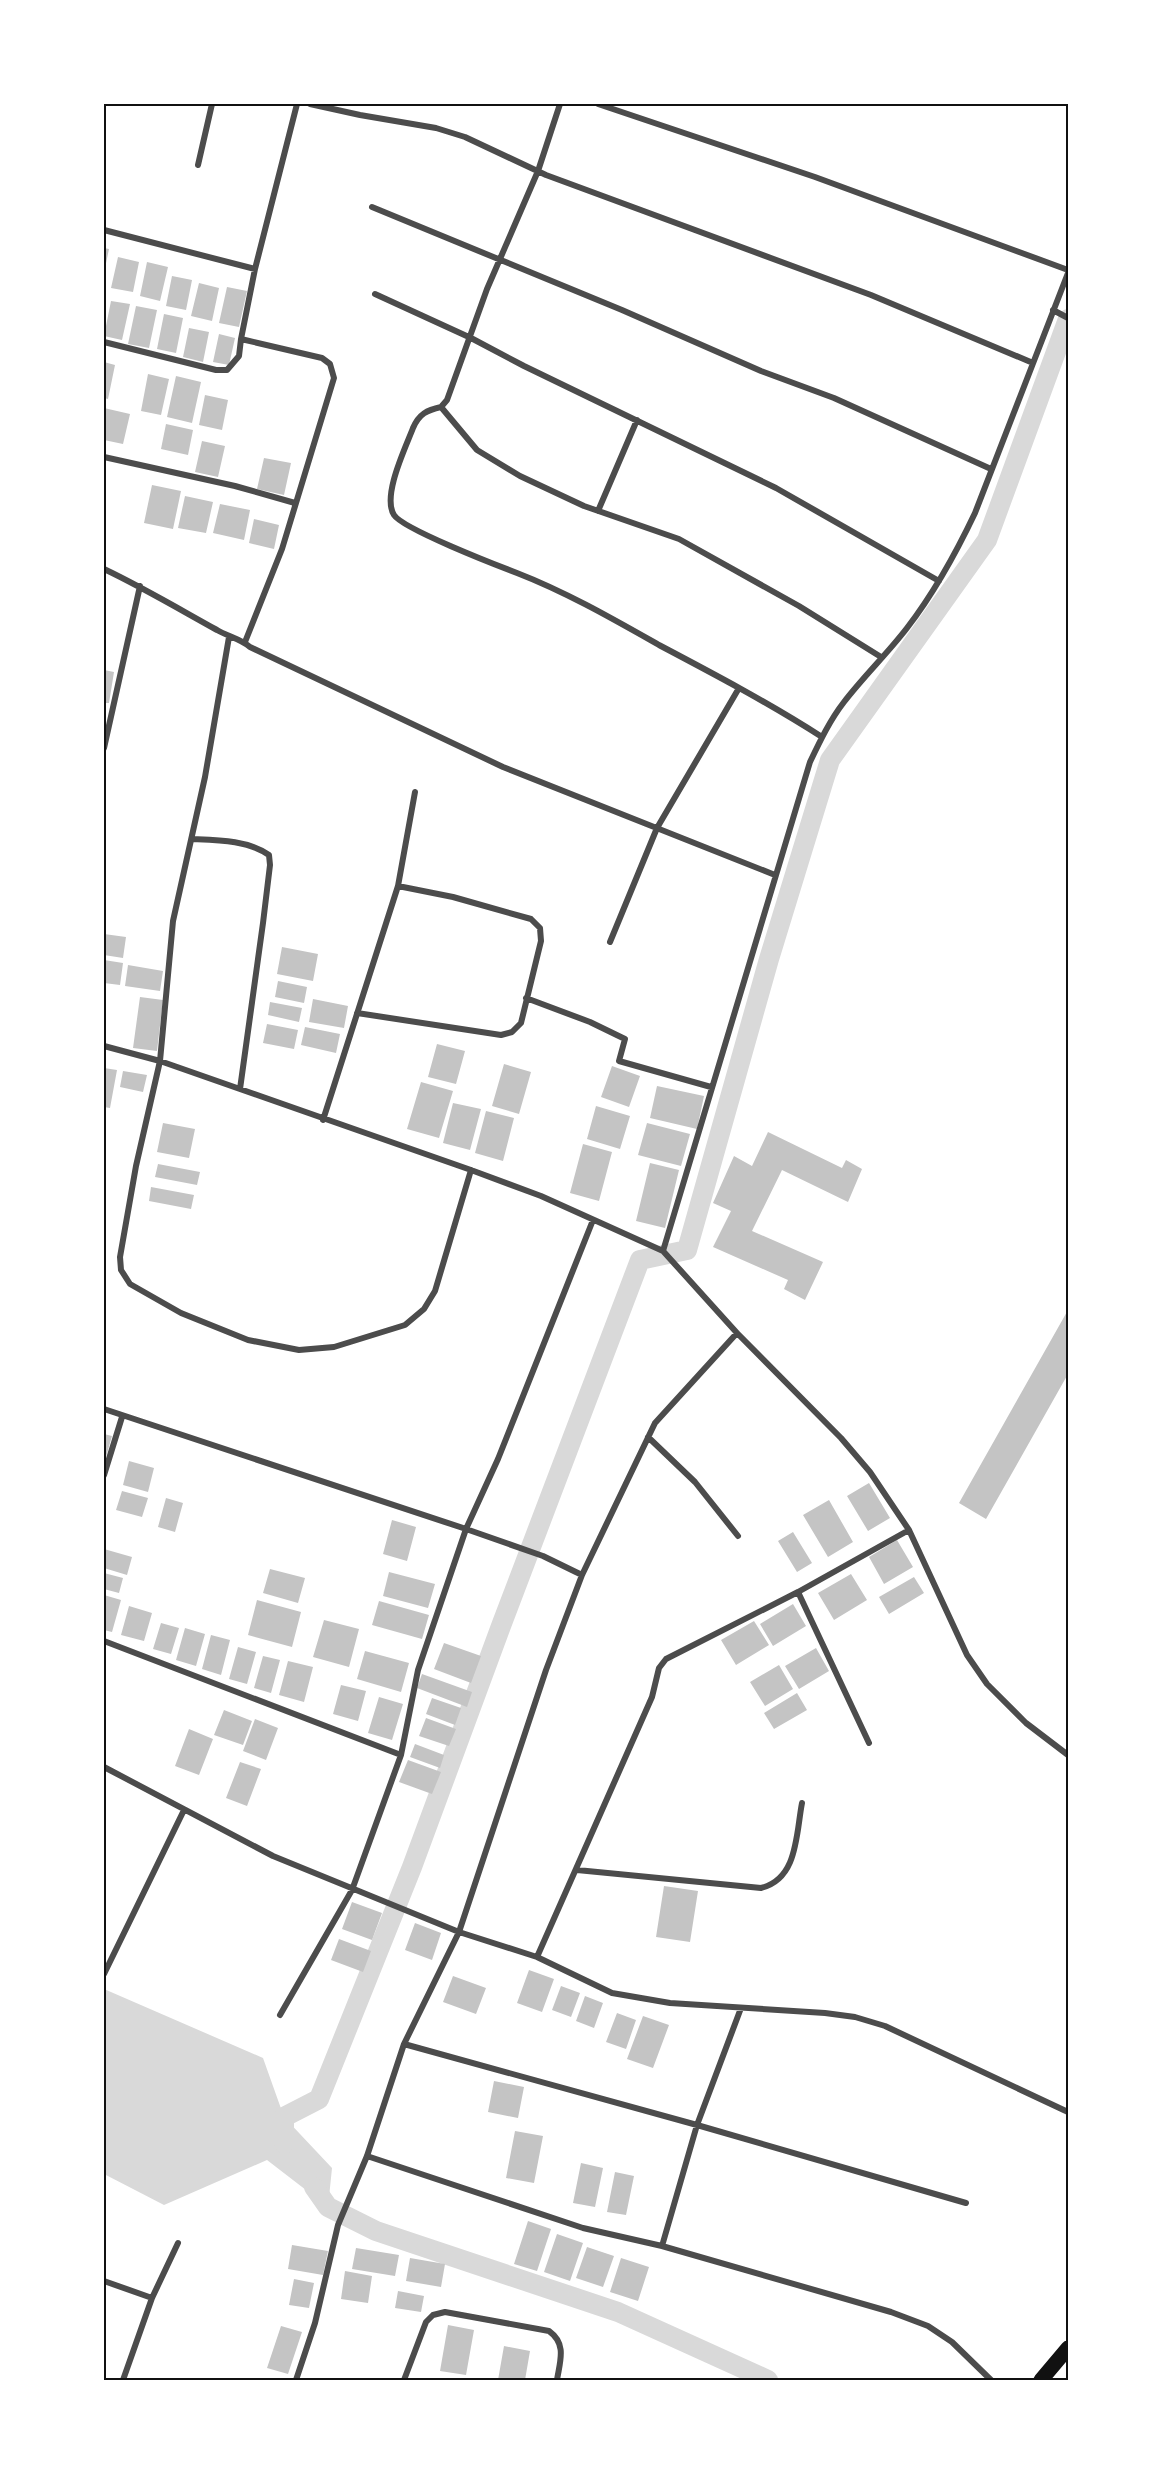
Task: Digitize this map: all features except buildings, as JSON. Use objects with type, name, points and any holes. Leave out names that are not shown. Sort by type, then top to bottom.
[{"type":"main road","points":[[1041,2380],[1068,2348]]},
{"type":"street","points":[[198,165],[212,104]]},
{"type":"street","points":[[104,342],[216,370],[227,370],[239,356],[255,269],[297,104]]},
{"type":"street","points":[[310,104],[436,128],[465,137],[538,171],[872,295],[1033,363]]},
{"type":"street","points":[[560,104],[538,171],[500,260],[447,400],[441,407],[428,410],[417,419],[412,428],[392,489],[390,506],[396,518],[427,535],[534,580],[623,624],[781,711],[822,737]]},
{"type":"street","points":[[598,104],[814,177],[1068,271],[975,513],[939,581],[907,628],[843,703],[822,737],[800,789],[663,1252]]},
{"type":"street","points":[[372,207],[622,310],[761,371],[834,398],[991,469]]},
{"type":"street","points":[[104,230],[255,269]]},
{"type":"street","points":[[375,294],[471,338],[776,488],[939,581]]},
{"type":"street","points":[[1053,310],[1067,317]]},
{"type":"street","points":[[241,339],[322,358],[333,370],[334,378],[282,549],[245,642]]},
{"type":"street","points":[[441,407],[477,450],[520,476],[598,511],[679,539],[799,606],[881,657]]},
{"type":"street","points":[[598,511],[637,420]]},
{"type":"street","points":[[104,457],[235,486],[295,503]]},
{"type":"street","points":[[104,569],[140,586],[229,637],[245,642],[250,647],[503,767],[775,875]]},
{"type":"street","points":[[104,748],[140,586]]},
{"type":"street","points":[[229,637],[192,839],[173,921],[160,1061],[136,1166],[120,1257],[122,1270],[130,1284],[180,1313],[248,1340],[299,1350],[333,1347],[405,1325],[424,1309],[435,1291],[471,1170]]},
{"type":"street","points":[[610,942],[657,828],[739,688]]},
{"type":"street","points":[[323,1120],[398,886],[415,792]]},
{"type":"street","points":[[192,839],[218,840],[258,848],[269,855],[270,865],[263,923],[240,1089]]},
{"type":"street","points":[[357,1013],[501,1035],[512,1032],[521,1023],[541,941],[540,928],[531,919],[453,897],[398,886]]},
{"type":"street","points":[[526,998],[590,1022],[625,1039],[619,1061],[711,1087]]},
{"type":"street","points":[[104,1046],[160,1061],[471,1170],[541,1196],[663,1252],[737,1333],[841,1438],[870,1472],[909,1530],[967,1655],[987,1684],[1026,1723],[1068,1755]]},
{"type":"street","points":[[280,2016],[352,1890],[401,1755],[418,1670],[466,1529],[498,1459],[593,1220]]},
{"type":"street","points":[[296,2380],[315,2323],[338,2225],[367,2156],[404,2044],[459,1932],[552,1651],[582,1575],[648,1437],[670,1405],[737,1333]]},
{"type":"street","points":[[104,1409],[122,1417],[260,1460],[466,1529],[543,1557],[582,1575]]},
{"type":"street","points":[[104,1475],[122,1417]]},
{"type":"street","points":[[648,1437],[695,1482],[738,1536]]},
{"type":"street","points":[[537,1957],[652,1697],[659,1668],[666,1659],[798,1592],[909,1530]]},
{"type":"street","points":[[798,1592],[869,1743]]},
{"type":"street","points":[[104,1641],[401,1755]]},
{"type":"street","points":[[104,1767],[273,1856],[400,1910],[537,1957],[612,1993],[670,2003],[855,2017],[885,2026],[1068,2112]]},
{"type":"street","points":[[577,1870],[761,1888],[773,1885],[784,1875],[791,1860],[801,1803]]},
{"type":"street","points":[[104,1974],[184,1810]]},
{"type":"street","points":[[662,2246],[697,2125],[741,2008]]},
{"type":"street","points":[[404,2044],[697,2125],[966,2203]]},
{"type":"street","points":[[367,2156],[583,2228],[662,2246],[891,2312],[928,2326],[952,2342],[991,2380]]},
{"type":"street","points":[[123,2380],[152,2298],[178,2243]]},
{"type":"street","points":[[104,2281],[152,2298]]},
{"type":"street","points":[[404,2380],[426,2322],[433,2315],[444,2312],[549,2331],[560,2343],[562,2353],[557,2380]]},
{"type":"shaded area","points":[[104,1989],[263,2058],[284,2117],[332,2168],[328,2207],[267,2160],[164,2205],[104,2174]]},
{"type":"waterway","points":[[284,2144],[284,2117],[319,2099],[412,1867],[640,1260],[687,1250],[769,959],[830,760],[987,540],[1068,319]]},
{"type":"waterway","points":[[314,2187],[328,2207],[376,2231],[618,2312],[768,2380]]}]
